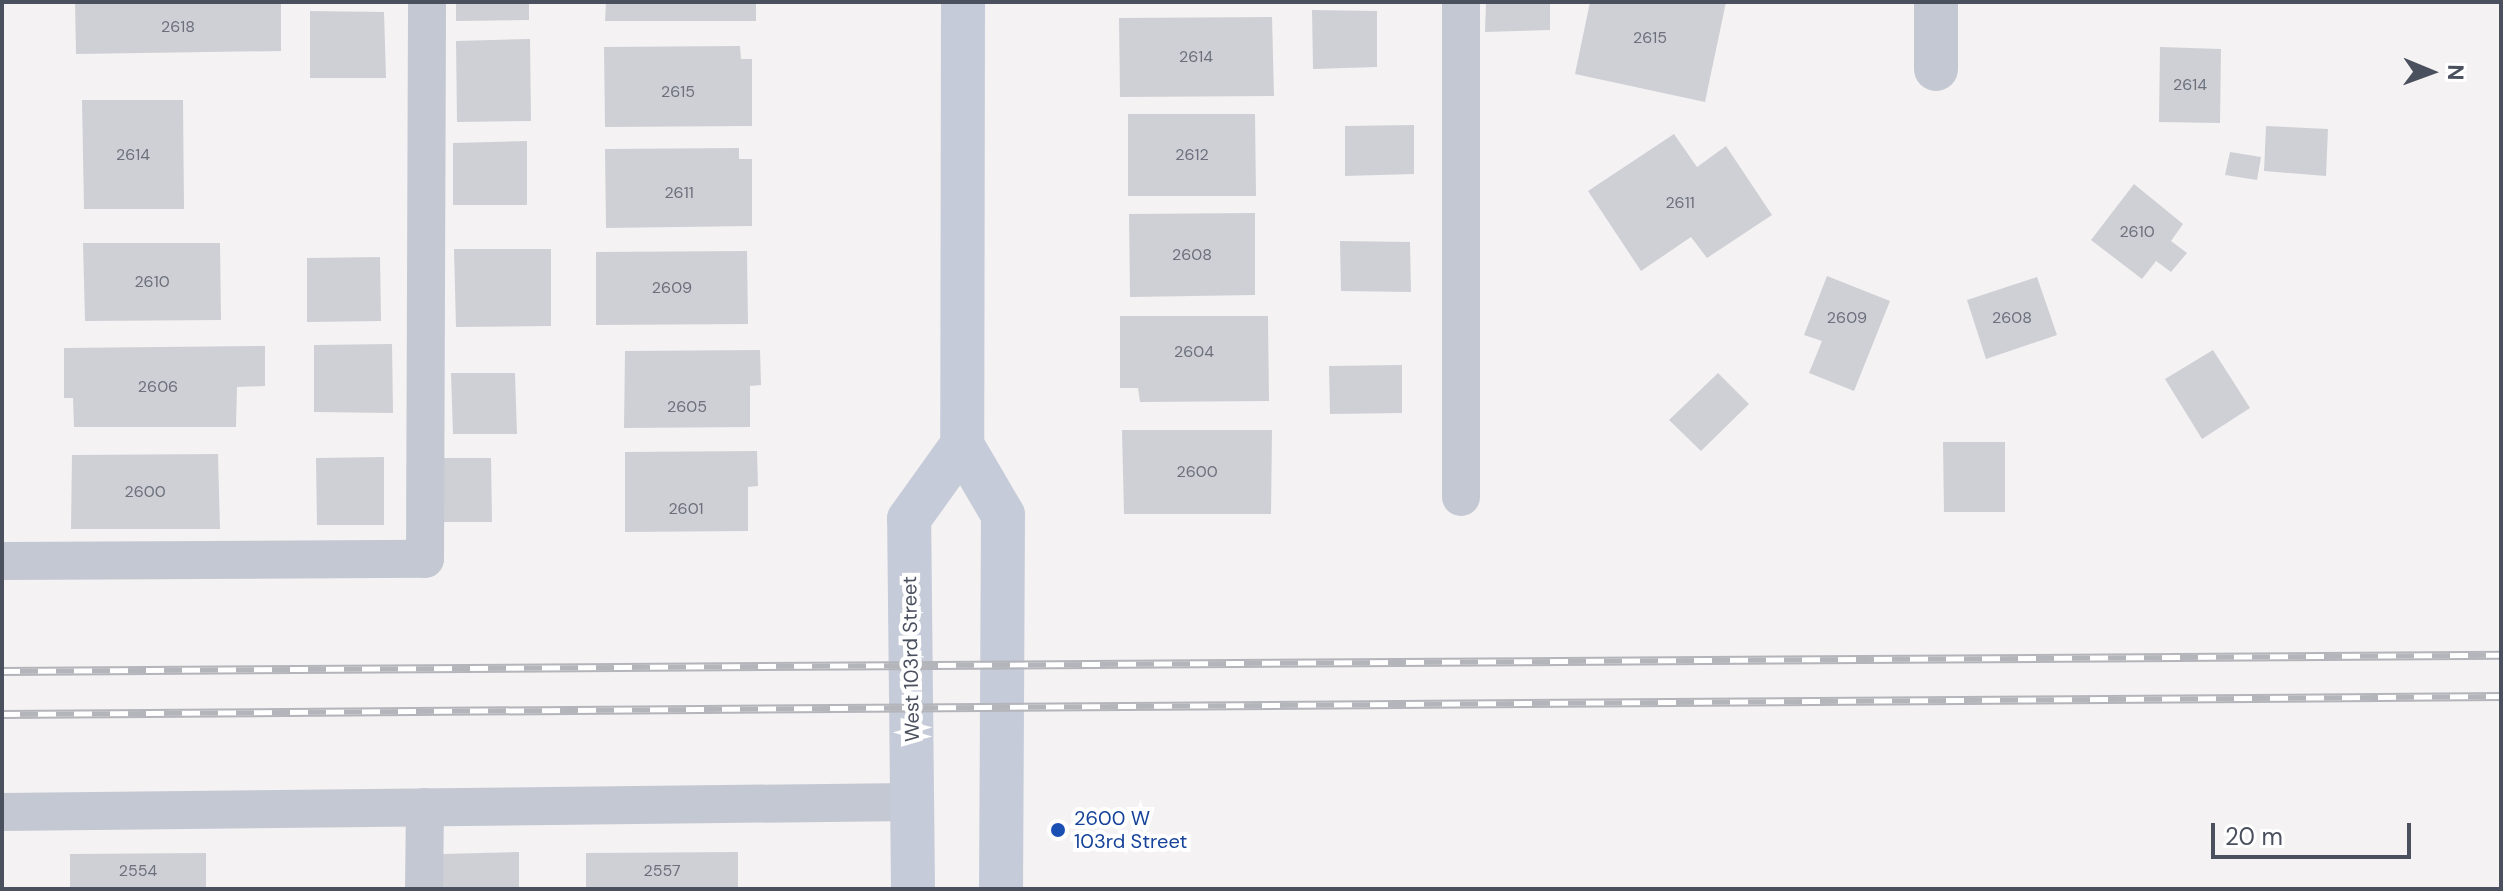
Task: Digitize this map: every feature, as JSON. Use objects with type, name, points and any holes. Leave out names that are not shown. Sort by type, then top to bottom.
[{"type":"main road","points":[[963,2],[962,445],[1003,515],[1001,889]]},
{"type":"main road","name":"West 103rd Street","points":[[913,889],[909,519],[962,445]]},
{"type":"street","points":[[1936,2],[1936,69]]},
{"type":"lane","points":[[2,561],[425,559],[427,2]]},
{"type":"lane","points":[[1461,2],[1461,497]]},
{"type":"lane","points":[[2,812],[912,802]]},
{"type":"lane","points":[[424,889],[425,807]]},
{"type":"building","points":[[75,2],[281,2],[281,51],[76,54]]},
{"type":"building","points":[[456,2],[529,2],[529,20],[456,21]]},
{"type":"building","points":[[606,2],[756,2],[756,21],[605,21]]},
{"type":"building","points":[[1486,2],[1550,2],[1550,30],[1485,32]]},
{"type":"building","points":[[1590,2],[1726,2],[1705,102],[1575,74]]},
{"type":"building","points":[[1312,10],[1377,11],[1377,67],[1313,69]]},
{"type":"building","points":[[310,11],[384,12],[386,78],[310,78]]},
{"type":"building","points":[[1272,17],[1274,96],[1120,97],[1119,18]]},
{"type":"building","points":[[530,39],[531,121],[457,122],[456,41]]},
{"type":"building","points":[[740,46],[741,59],[752,59],[752,126],[605,127],[604,47]]},
{"type":"building","points":[[2160,47],[2221,49],[2220,123],[2159,122]]},
{"type":"building","points":[[82,100],[183,100],[184,209],[84,209]]},
{"type":"building","points":[[1128,114],[1255,114],[1256,196],[1128,196]]},
{"type":"building","points":[[1414,125],[1414,174],[1345,176],[1345,126]]},
{"type":"building","points":[[2266,126],[2328,129],[2326,176],[2264,171]]},
{"type":"building","points":[[1674,134],[1697,167],[1726,146],[1772,215],[1707,258],[1691,237],[1641,271],[1588,191]]},
{"type":"building","points":[[527,141],[527,205],[453,205],[453,143]]},
{"type":"building","points":[[739,148],[739,159],[752,159],[752,226],[606,228],[605,149]]},
{"type":"building","points":[[2230,152],[2261,157],[2257,180],[2225,175]]},
{"type":"building","points":[[2134,184],[2183,224],[2171,241],[2187,253],[2171,272],[2156,261],[2142,279],[2091,240]]},
{"type":"building","points":[[1255,213],[1255,295],[1130,297],[1129,214]]},
{"type":"building","points":[[1340,241],[1410,242],[1411,292],[1341,291]]},
{"type":"building","points":[[83,243],[220,243],[221,320],[85,321]]},
{"type":"building","points":[[454,249],[551,249],[551,326],[456,327]]},
{"type":"building","points":[[747,251],[748,324],[596,325],[596,252]]},
{"type":"building","points":[[380,257],[381,321],[307,322],[307,258]]},
{"type":"building","points":[[1827,276],[1890,301],[1854,391],[1809,373],[1822,341],[1804,335]]},
{"type":"building","points":[[2037,277],[2057,335],[1986,359],[1967,300]]},
{"type":"building","points":[[1120,316],[1268,316],[1269,401],[1140,402],[1138,388],[1120,388]]},
{"type":"building","points":[[392,344],[393,413],[314,412],[314,345]]},
{"type":"building","points":[[265,346],[265,386],[237,387],[236,427],[74,427],[73,398],[64,398],[64,348]]},
{"type":"building","points":[[760,350],[761,385],[750,386],[750,427],[624,428],[625,351]]},
{"type":"building","points":[[2213,350],[2250,408],[2202,439],[2165,379]]},
{"type":"building","points":[[1402,365],[1402,413],[1330,414],[1329,366]]},
{"type":"building","points":[[451,373],[515,373],[517,434],[453,434]]},
{"type":"building","points":[[1718,373],[1749,404],[1701,451],[1669,420]]},
{"type":"building","points":[[1122,430],[1272,430],[1271,514],[1124,514]]},
{"type":"building","points":[[1943,442],[2005,442],[2005,512],[1944,512]]},
{"type":"building","points":[[757,451],[758,486],[748,487],[748,531],[625,532],[625,452]]},
{"type":"building","points":[[218,454],[220,529],[71,529],[72,455]]},
{"type":"building","points":[[384,457],[384,525],[317,525],[316,458]]},
{"type":"building","points":[[443,458],[491,458],[492,522],[443,522]]},
{"type":"building","points":[[519,852],[519,889],[443,889],[443,854]]},
{"type":"building","points":[[738,852],[738,889],[586,889],[586,853]]},
{"type":"building","points":[[206,853],[206,889],[70,889],[70,854]]},
{"type":"railway","points":[[2,671],[2501,655]]},
{"type":"railway","points":[[2,714],[2501,696]]},
{"type":"place","name":"2600 W 103rd Street","points":[[1058,830]]}]
